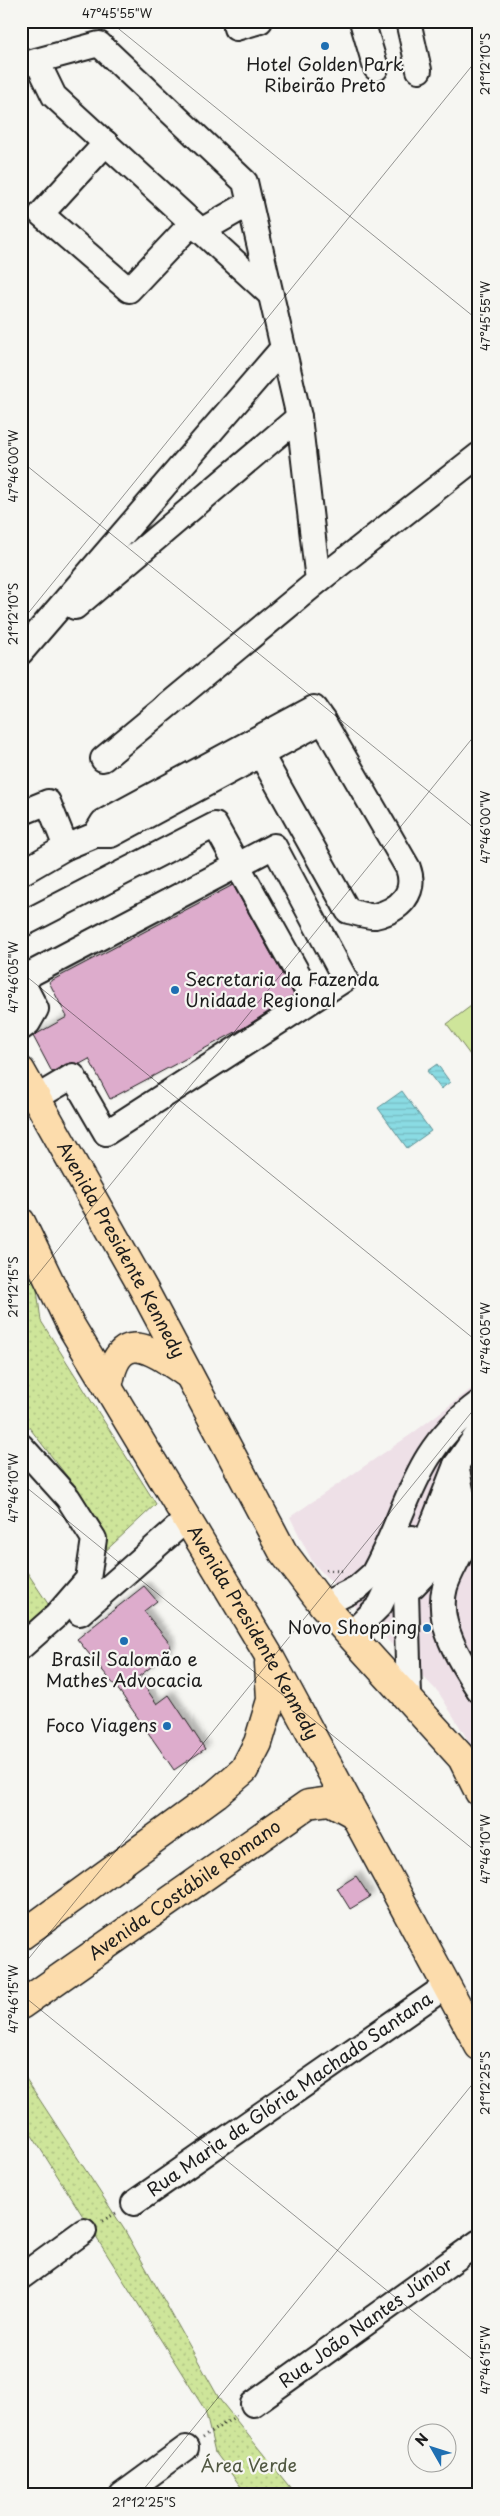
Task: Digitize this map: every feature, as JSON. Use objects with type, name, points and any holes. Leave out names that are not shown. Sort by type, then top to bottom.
[{"type":"main road","name":"Avenida Presidente Kennedy","points":[[21,1071],[191,1377],[283,1552],[323,1604],[409,1697],[462,1758],[479,1792]]},
{"type":"main road","name":"Avenida Presidente Kennedy","points":[[22,1228],[71,1326],[268,1654],[479,2046]]},
{"type":"main road","points":[[108,1388],[111,1371],[126,1350],[134,1346],[157,1353],[191,1377]]},
{"type":"main road","points":[[21,1936],[216,1794],[244,1770],[258,1743],[271,1700],[268,1654]]},
{"type":"main road","name":"Avenida Costábile Romano","points":[[21,2005],[308,1804],[330,1801],[354,1814]]},
{"type":"main road","points":[[446,1986],[479,2002]]},
{"type":"street","points":[[236,28],[260,21]]},
{"type":"street","points":[[362,21],[376,68]]},
{"type":"street","points":[[408,21],[419,70]]},
{"type":"street","points":[[271,295],[54,96],[29,63],[99,44],[245,182],[250,203],[299,417],[318,581]]},
{"type":"street","points":[[106,143],[41,214],[129,290],[196,227],[250,203]]},
{"type":"street","points":[[21,653],[283,348]]},
{"type":"street","points":[[21,653],[299,417]]},
{"type":"street","points":[[104,759],[318,581],[479,456]]},
{"type":"street","points":[[21,873],[66,847],[94,835],[111,835],[256,748],[323,721],[408,868],[413,882],[408,896],[390,910],[373,916],[348,911],[256,748]]},
{"type":"street","points":[[21,814],[48,802],[66,847]]},
{"type":"street","points":[[21,925],[215,825],[312,999]]},
{"type":"street","points":[[21,1028],[28,1024],[36,1009],[21,980],[274,846],[345,979],[106,1133],[73,1076],[36,1098]]},
{"type":"street","points":[[323,1604],[357,1588],[373,1574],[428,1454],[456,1420],[479,1403]]},
{"type":"street","points":[[409,1697],[406,1592],[434,1564],[462,1496],[456,1465],[479,1432]]},
{"type":"street","points":[[351,1634],[380,1605],[436,1490],[436,1444]]},
{"type":"street","points":[[21,1446],[68,1498],[94,1538],[88,1579],[56,1616],[21,1647]]},
{"type":"street","points":[[479,1502],[464,1545],[445,1588],[442,1606],[449,1636],[466,1670],[479,1690]]},
{"type":"street","points":[[80,1613],[187,1519]]},
{"type":"street","name":"Rua Maria da Glória Machado Santana","points":[[134,2203],[446,1986]]},
{"type":"street","points":[[21,2277],[84,2231]]},
{"type":"street","name":"Rua João Nantes Júnior","points":[[253,2404],[479,2242]]},
{"type":"street","points":[[122,2495],[186,2448]]},
{"type":"path","points":[[323,1568],[330,1571],[342,1571],[351,1568]]},
{"type":"path","points":[[84,2231],[134,2203]]},
{"type":"path","points":[[186,2448],[253,2404]]},
{"type":"shaded area","name":"Novo Shopping","points":[[479,1383],[479,1758],[439,1693],[313,1563],[290,1517],[413,1433]]},
{"type":"green space","points":[[479,1000],[479,1067],[447,1024]]},
{"type":"green space","points":[[21,1265],[36,1282],[41,1321],[156,1504],[99,1557],[94,1518],[73,1484],[21,1417]]},
{"type":"green space","points":[[21,1563],[56,1616],[21,1637]]},
{"type":"green space","name":"Área Verde","points":[[21,2071],[124,2229],[220,2400],[296,2495],[247,2495],[215,2452],[205,2410],[21,2118]]},
{"type":"water","points":[[437,1064],[450,1082],[441,1089],[427,1071]]},
{"type":"water","points":[[402,1091],[431,1131],[407,1148],[378,1108]]},
{"type":"building","name":"Secretaria da Fazenda Unidade Regional","points":[[233,885],[294,995],[245,1027],[110,1099],[89,1059],[80,1064],[66,1064],[52,1072],[33,1036],[67,1017],[49,982]]},
{"type":"building","name":"Brasil Salomão e Mathes Advocacia","points":[[144,1586],[157,1601],[144,1611],[170,1644],[169,1653],[138,1677],[157,1704],[169,1695],[205,1749],[174,1770],[120,1692],[77,1639]]},
{"type":"building","points":[[356,1876],[370,1897],[350,1909],[337,1888]]},
{"type":"place","name":"Hotel Golden Park Ribeirão Preto","points":[[325,46]]},
{"type":"place","name":"Secretaria da Fazenda Unidade Regional","points":[[175,990]]},
{"type":"place","name":"Novo Shopping","points":[[427,1628]]},
{"type":"place","name":"Brasil Salomão e Mathes Advocacia","points":[[124,1641]]},
{"type":"place","name":"Foco Viagens","points":[[167,1726]]}]
